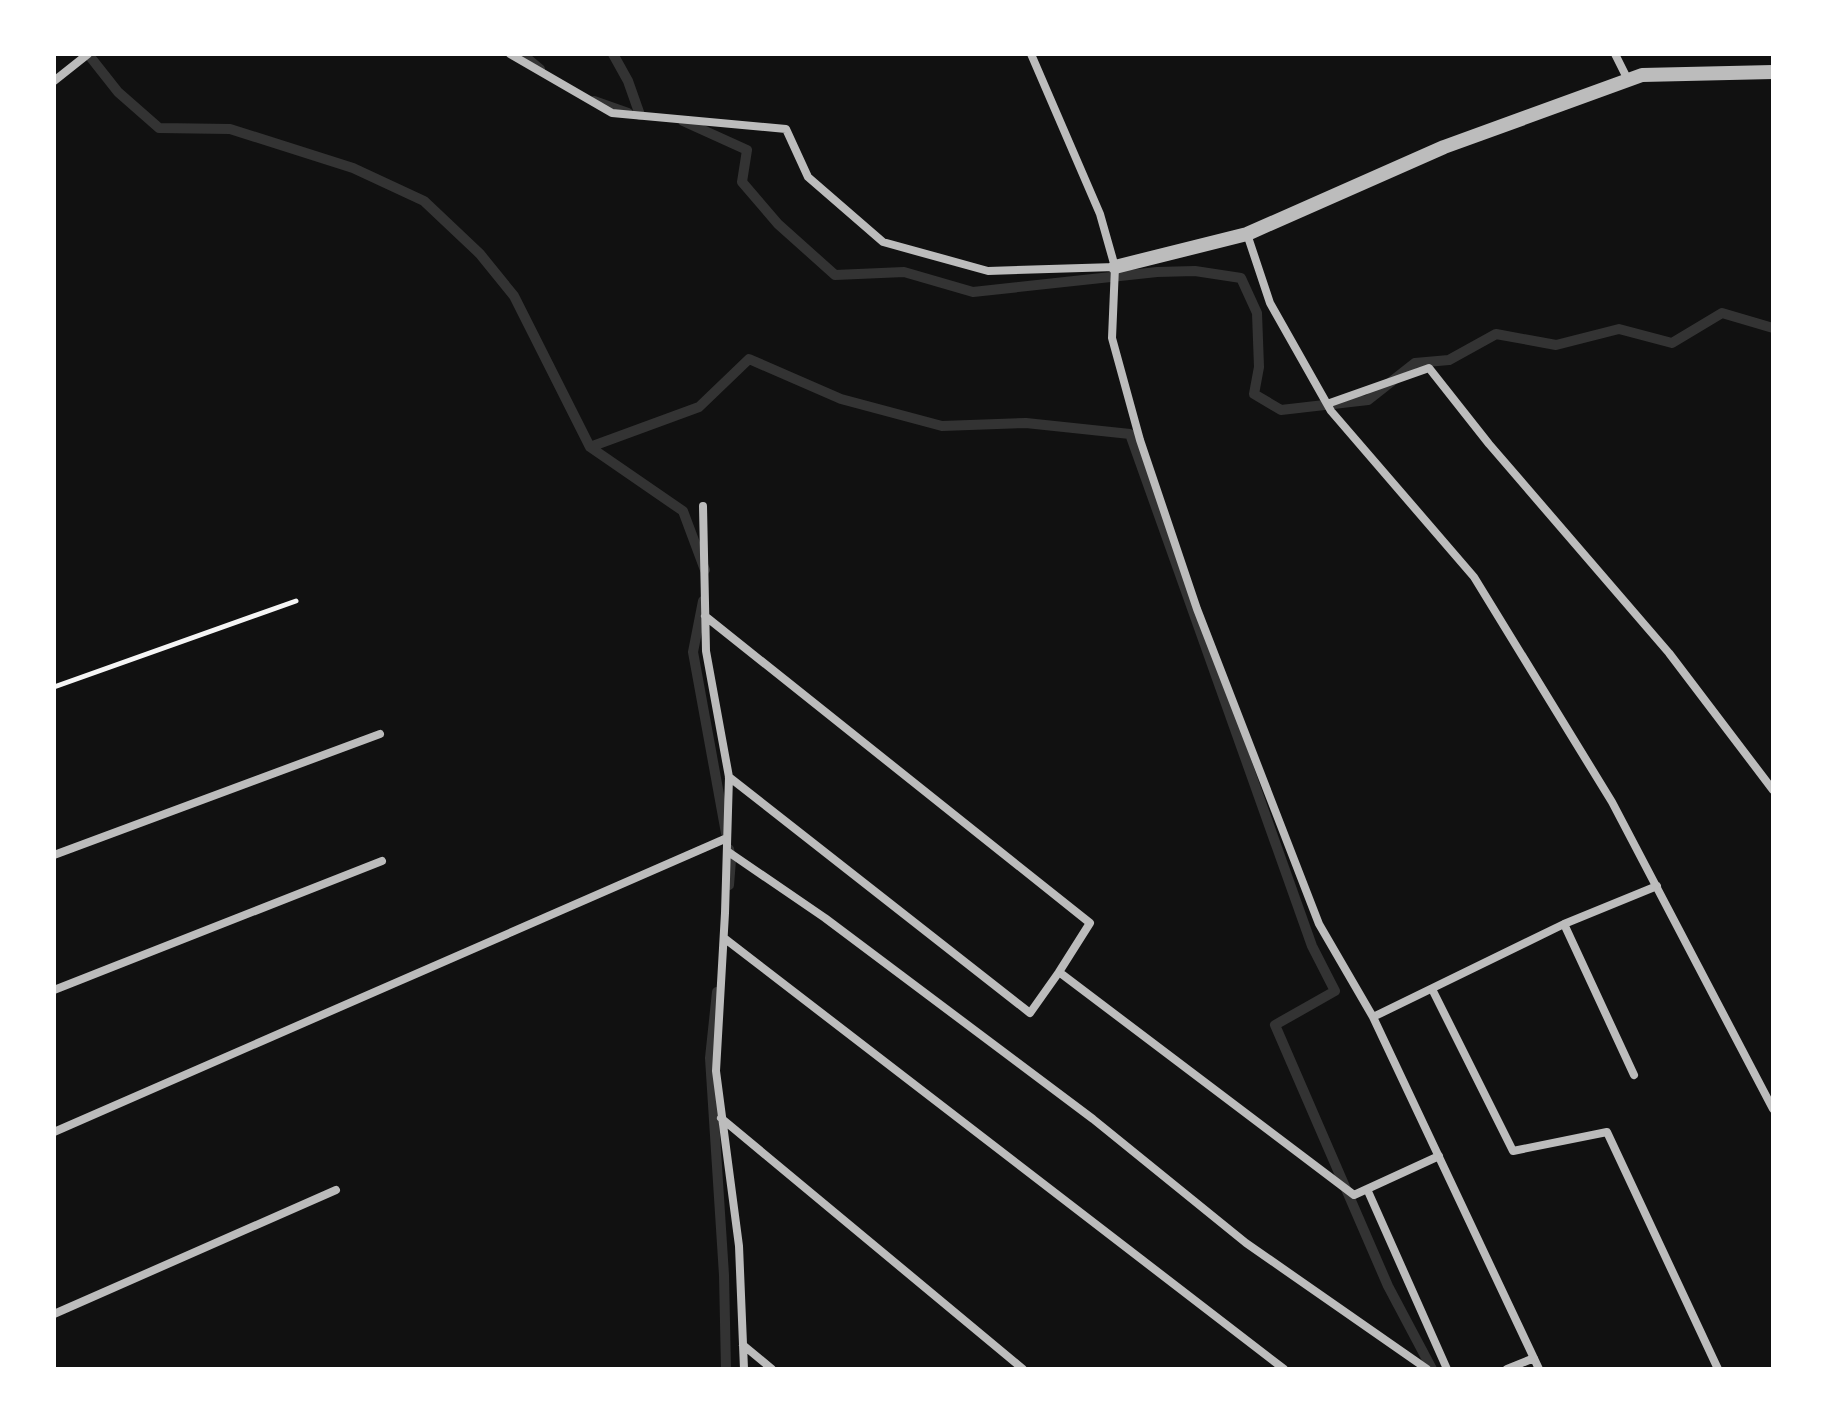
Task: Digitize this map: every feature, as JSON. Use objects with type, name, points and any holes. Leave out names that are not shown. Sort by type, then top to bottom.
[{"type":"street","points":[[54,81],[88,54]]},
{"type":"street","points":[[510,54],[612,113],[786,129],[808,177],[883,242],[988,271],[1115,267],[1247,234],[1444,147],[1642,75],[1773,72]]},
{"type":"street","points":[[1031,54],[1100,214],[1115,267],[1112,338],[1140,440],[1197,609],[1319,924],[1373,1017],[1539,1369]]},
{"type":"street","points":[[1615,54],[1628,80]]},
{"type":"street","points":[[1247,234],[1270,303],[1327,404],[1474,577],[1612,802],[1773,1109]]},
{"type":"street","points":[[1327,404],[1429,368],[1489,444],[1669,653],[1773,790]]},
{"type":"street","points":[[703,506],[706,651],[729,777],[716,1071],[739,1246],[744,1369]]},
{"type":"street","points":[[705,616],[1090,923],[1030,1013],[729,777]]},
{"type":"street","points":[[54,855],[380,734]]},
{"type":"street","points":[[54,1132],[727,838]]},
{"type":"street","points":[[727,851],[825,918],[1093,1119],[1246,1243],[1427,1369]]},
{"type":"street","points":[[54,990],[382,861]]},
{"type":"street","points":[[1373,1017],[1564,924],[1657,886]]},
{"type":"street","points":[[1564,924],[1634,1075]]},
{"type":"street","points":[[724,938],[1284,1369]]},
{"type":"street","points":[[1059,972],[1354,1195],[1439,1156]]},
{"type":"street","points":[[1432,989],[1513,1151],[1607,1132],[1718,1369]]},
{"type":"street","points":[[721,1118],[1023,1369]]},
{"type":"street","points":[[1367,1189],[1447,1369]]},
{"type":"street","points":[[54,1314],[336,1190]]},
{"type":"street","points":[[743,1345],[772,1369]]},
{"type":"street","points":[[1507,1369],[1534,1358]]},
{"type":"path","points":[[54,687],[296,601]]},
{"type":"waterway","points":[[88,54],[118,92],[159,128],[230,129],[353,168],[424,201],[480,254],[514,296],[590,447],[683,511],[705,570]]},
{"type":"waterway","points":[[522,54],[540,69]]},
{"type":"waterway","points":[[613,54],[628,81],[640,115]]},
{"type":"waterway","points":[[594,101],[628,113]]},
{"type":"waterway","points":[[683,121],[747,150],[742,182],[778,224],[835,275],[904,272],[973,292],[1157,272],[1195,271],[1241,278],[1257,313],[1259,367],[1254,394],[1281,410],[1368,400],[1415,363],[1449,360],[1496,334],[1556,345],[1619,329],[1672,343],[1722,313],[1773,328]]},
{"type":"waterway","points":[[590,447],[699,407],[749,359],[841,399],[942,426],[1026,423],[1130,434],[1312,946],[1335,991],[1275,1025],[1388,1286],[1432,1369]]},
{"type":"waterway","points":[[703,601],[693,652],[726,833]]},
{"type":"waterway","points":[[729,849],[729,885]]},
{"type":"waterway","points":[[717,992],[710,1058],[724,1275],[726,1369]]}]
